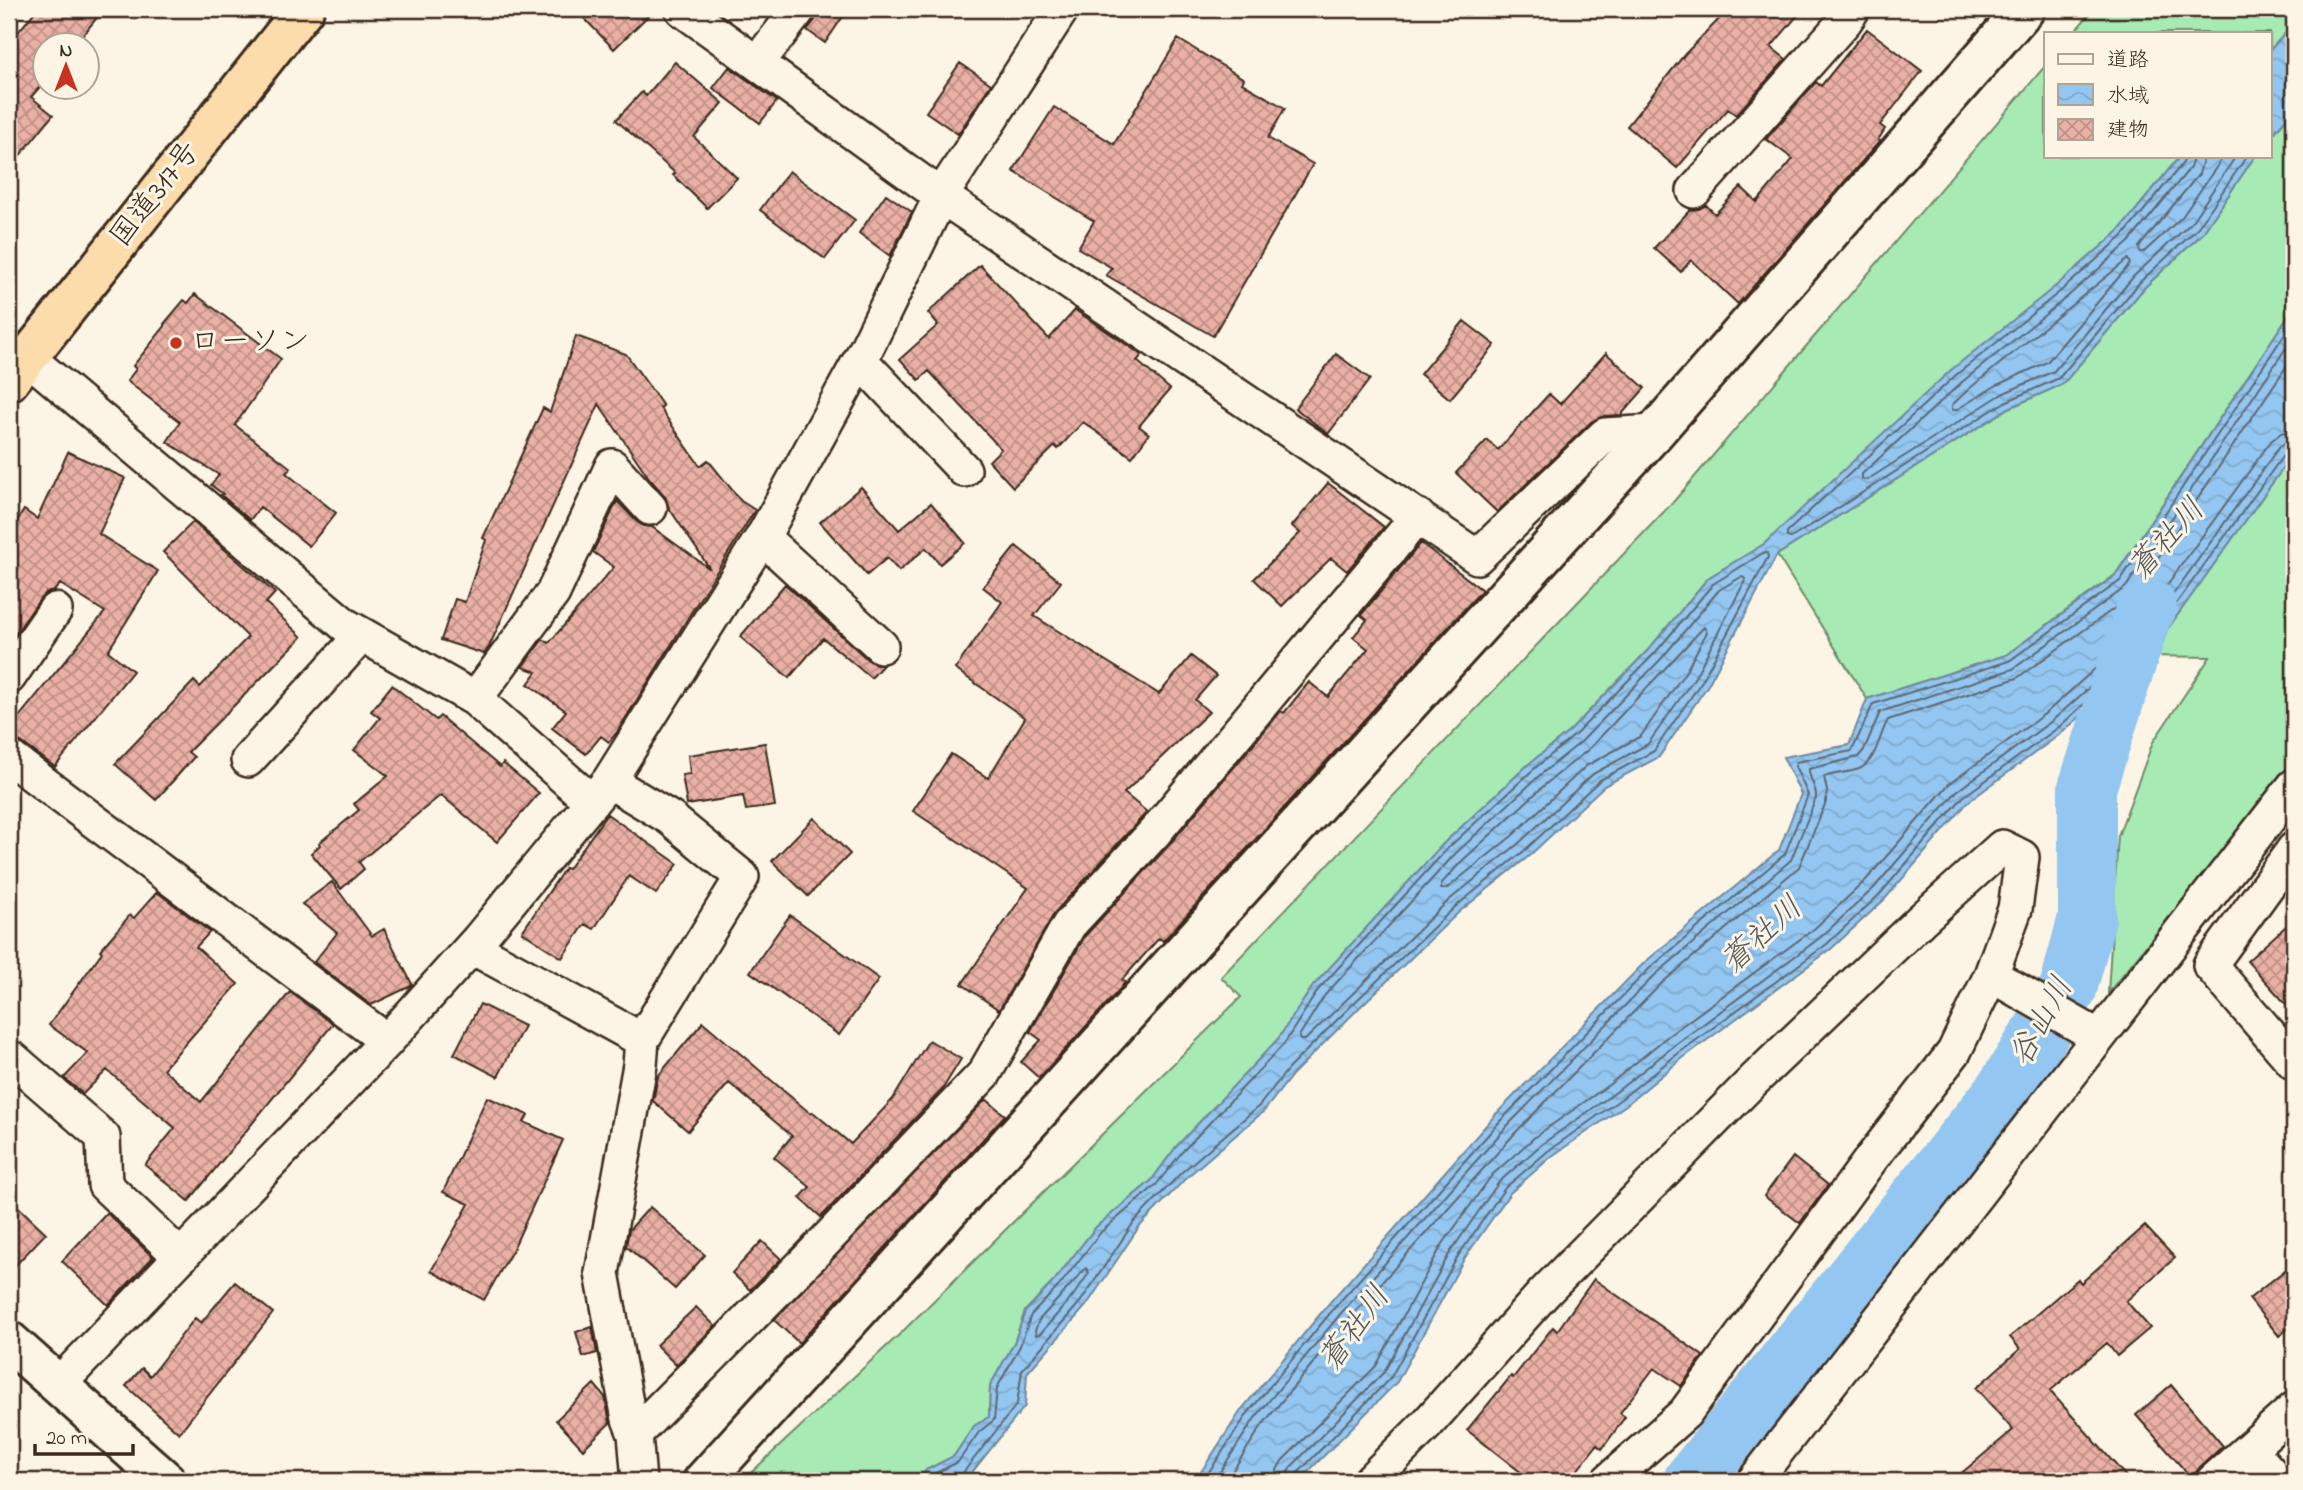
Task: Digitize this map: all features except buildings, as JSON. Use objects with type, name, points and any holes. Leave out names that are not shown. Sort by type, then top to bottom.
[{"type":"highway","name":"国道317号","points":[[18,369],[304,9]]},
{"type":"street","points":[[681,9],[941,196],[1477,557],[1605,435],[1655,432]]},
{"type":"street","points":[[757,63],[799,9]]},
{"type":"street","points":[[59,1384],[387,1041],[472,947],[600,792],[762,537],[860,360],[941,196],[1062,9]]},
{"type":"street","points":[[1694,191],[1853,9]]},
{"type":"street","points":[[702,1481],[1655,432],[2025,9]]},
{"type":"street","points":[[860,360],[964,470]]},
{"type":"street","points":[[18,369],[345,625],[475,699],[600,792],[670,818],[741,877],[642,1040],[640,1065],[602,1273],[629,1419],[635,1434],[639,1481]]},
{"type":"street","points":[[475,699],[553,593],[612,466],[650,508]]},
{"type":"street","points":[[635,1434],[811,1256],[984,1074],[1069,925],[1155,832],[1418,516]]},
{"type":"street","points":[[762,537],[881,646]]},
{"type":"street","points":[[9,677],[55,610]]},
{"type":"street","points":[[248,760],[362,635]]},
{"type":"street","points":[[9,757],[387,1041]]},
{"type":"street","points":[[1754,1481],[2294,786]]},
{"type":"street","points":[[1370,1481],[1426,1425],[1544,1293],[1735,1100],[1921,920],[2002,847],[2022,857],[2015,909],[1991,975],[1954,1052],[1871,1158],[1685,1413],[1608,1481]]},
{"type":"street","points":[[2294,849],[2210,965],[2294,1063]]},
{"type":"street","points":[[472,947],[642,1040]]},
{"type":"street","points":[[1991,975],[2098,1036]]},
{"type":"street","points":[[13,1059],[103,1137],[105,1185],[181,1256]]},
{"type":"street","points":[[9,1341],[166,1481]]},
{"type":"street","points":[[2213,1481],[2294,1409]]},
{"type":"street","points":[[2249,1450],[2278,1481]]},
{"type":"green space","points":[[2094,9],[2294,9],[2294,24],[2272,48],[2272,32],[2074,32]]},
{"type":"green space","points":[[2044,67],[2044,158],[2178,158],[2119,231],[1764,544],[1708,578],[1649,649],[1570,731],[1530,763],[1444,843],[1313,986],[1278,1039],[1176,1147],[1151,1181],[1096,1227],[1054,1281],[1025,1311],[1014,1343],[990,1386],[989,1417],[974,1426],[954,1456],[926,1470],[920,1481],[742,1481],[901,1333],[1241,997],[1221,977],[1675,500]]},
{"type":"green space","points":[[2294,109],[2294,307],[2115,575],[2006,655],[1867,699],[1777,555],[2009,408],[2063,384],[2145,287],[2202,234],[2254,158],[2272,158],[2272,136]]},
{"type":"green space","points":[[2294,453],[2294,758],[2278,782],[2108,993],[2118,836],[2153,742],[2210,657],[2148,656]]},
{"type":"water","points":[[2294,24],[2294,109],[2272,136],[2272,48]]},
{"type":"water","points":[[2178,158],[2254,158],[2202,234],[2145,287],[2063,384],[2009,408],[1777,555],[1708,685],[1659,757],[1604,786],[1529,856],[1459,912],[1293,1074],[1264,1111],[1187,1177],[1139,1227],[1086,1306],[1027,1373],[1025,1406],[964,1481],[920,1481],[926,1470],[954,1456],[974,1426],[989,1417],[990,1386],[1014,1343],[1025,1312],[1054,1281],[1096,1227],[1151,1181],[1176,1147],[1278,1039],[1313,986],[1444,843],[1530,763],[1570,731],[1649,649],[1708,578],[1764,544],[1951,370],[2119,231]]},
{"type":"water","name":"蒼社川","points":[[2294,307],[2294,453],[2148,656],[2063,732],[1968,802],[1885,899],[1831,949],[1684,1057],[1626,1105],[1552,1156],[1510,1193],[1464,1259],[1397,1382],[1299,1481],[1195,1481],[1242,1409],[1331,1301],[1496,1114],[1644,963],[1779,850],[1801,794],[1783,757],[1849,745],[1867,699],[2006,655],[2115,576]]},
{"type":"waterway","name":"谷山川","points":[[1692,1481],[2004,1091],[2068,989],[2087,918],[2087,788],[2143,614],[2148,607]]},
{"type":"place","name":"ローソン","points":[[176,343]]}]
